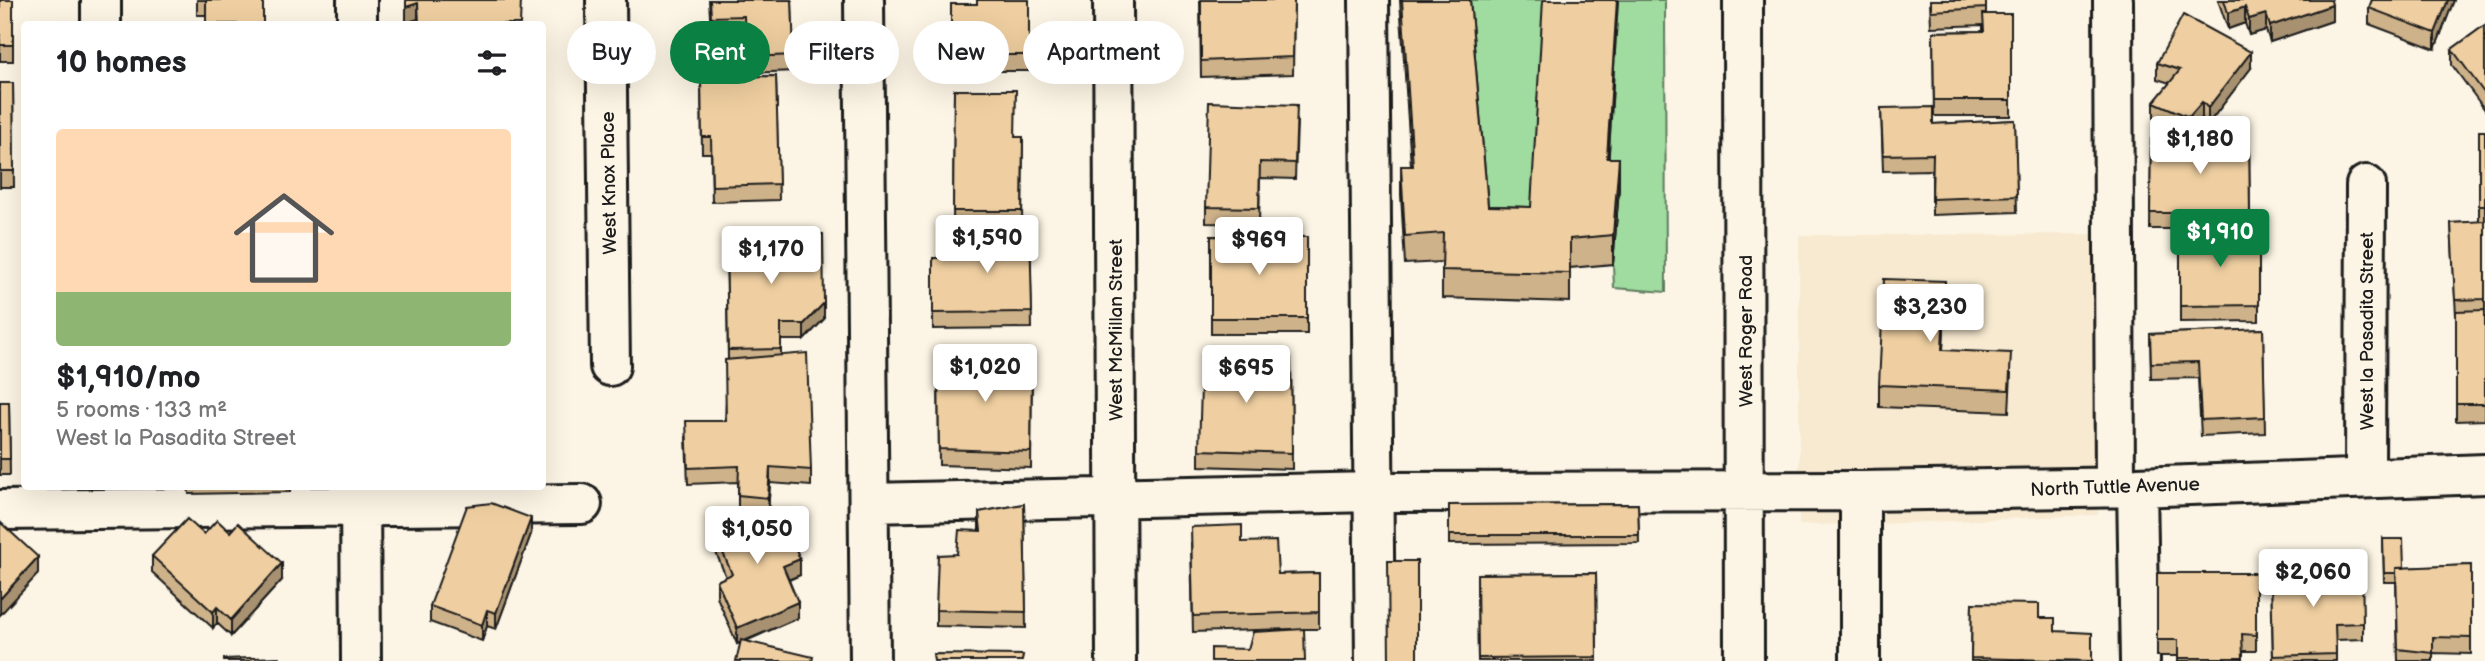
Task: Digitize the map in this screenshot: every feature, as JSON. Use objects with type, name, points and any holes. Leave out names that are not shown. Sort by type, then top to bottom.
[{"type":"street","points":[[101,0],[101,21]]},
{"type":"street","points":[[357,0],[358,21]]},
{"type":"street","name":"West Knox Place","points":[[606,0],[610,366]]},
{"type":"street","points":[[864,0],[870,661]]},
{"type":"street","name":"West McMillan Street","points":[[1114,0],[1115,661]]},
{"type":"street","points":[[1369,0],[1375,661]]},
{"type":"street","name":"West Roger Road","points":[[1743,0],[1744,661]]},
{"type":"street","points":[[2113,0],[2126,487],[2140,661]]},
{"type":"street","name":"West la Pasadita Street","points":[[2365,477],[2366,185]]},
{"type":"street","name":"North Tuttle Avenue","points":[[869,503],[1373,492],[1745,492],[2126,487],[2485,474]]},
{"type":"street","points":[[1860,491],[1860,661]]},
{"type":"street","points":[[360,497],[361,661]]},
{"type":"street","points":[[0,510],[360,497],[582,504]]},
{"type":"shaded area","points":[[2095,234],[2098,515],[1799,525],[1799,235]]},
{"type":"green space","points":[[1467,0],[1545,0],[1531,236],[1488,235]]},
{"type":"green space","points":[[1618,0],[1665,0],[1666,292],[1614,288],[1613,264],[1619,188],[1607,186]]},
{"type":"building","points":[[0,0],[13,0],[13,45],[0,45]]},
{"type":"building","points":[[206,0],[263,0],[263,21],[206,21]]},
{"type":"building","points":[[406,0],[521,0],[520,21],[419,21],[418,3],[406,7]]},
{"type":"building","points":[[710,0],[792,0],[793,21],[784,21],[784,55],[770,56],[770,21],[744,21],[744,16],[711,17]]},
{"type":"building","points":[[977,0],[1029,0],[1029,21],[1023,21],[1023,55],[1009,55],[1009,21],[951,21],[951,4],[977,4]]},
{"type":"building","points":[[1201,0],[1294,0],[1293,57],[1201,61]]},
{"type":"building","points":[[1402,0],[1470,0],[1488,206],[1531,207],[1543,0],[1617,0],[1607,158],[1619,158],[1613,235],[1570,239],[1570,273],[1442,270],[1443,233],[1405,236],[1401,166],[1413,166]]},
{"type":"building","points":[[1931,0],[1986,0],[1986,8],[1931,11]]},
{"type":"building","points":[[2224,0],[2331,0],[2332,5],[2270,26],[2266,14],[2249,19],[2245,7],[2228,13]]},
{"type":"building","points":[[2372,0],[2448,0],[2435,33],[2369,8]]},
{"type":"building","points":[[1983,14],[2011,14],[2011,100],[1934,100],[1933,32],[1984,31]]},
{"type":"building","points":[[2183,15],[2251,52],[2208,108],[2202,102],[2189,117],[2154,102],[2180,70],[2157,63]]},
{"type":"building","points":[[2485,25],[2485,94],[2452,49]]},
{"type":"building","points":[[770,76],[776,76],[779,184],[712,186],[711,137],[702,137],[701,84],[770,84]]},
{"type":"building","points":[[0,83],[13,83],[14,171],[0,171]]},
{"type":"building","points":[[954,90],[1016,90],[1015,137],[1023,137],[1022,211],[953,211]]},
{"type":"building","points":[[1209,102],[1297,105],[1295,163],[1260,162],[1259,208],[1206,207]]},
{"type":"building","points":[[1933,107],[1933,124],[2015,120],[2017,196],[1932,199],[1933,154],[1883,155],[1881,108]]},
{"type":"building","points":[[2479,131],[2485,131],[2485,206],[2479,206]]},
{"type":"building","points":[[2151,139],[2249,139],[2250,213],[2150,213]]},
{"type":"building","points":[[2485,221],[2485,299],[2455,300],[2451,223]]},
{"type":"building","points":[[1030,225],[1032,312],[933,313],[933,258],[966,258],[978,246],[977,226]]},
{"type":"building","points":[[2259,232],[2259,305],[2180,306],[2180,234]]},
{"type":"building","points":[[823,234],[824,303],[804,324],[781,324],[781,349],[728,350],[726,235]]},
{"type":"building","points":[[1211,236],[1307,237],[1307,318],[1211,318]]},
{"type":"building","points":[[1884,279],[1945,281],[1942,350],[2011,353],[2009,390],[1879,385]]},
{"type":"building","points":[[2485,310],[2485,404],[2456,404],[2456,311]]},
{"type":"building","points":[[2263,329],[2265,417],[2201,420],[2198,362],[2151,363],[2150,334]]},
{"type":"building","points":[[807,353],[811,470],[770,467],[768,498],[738,495],[739,466],[688,468],[686,421],[726,421],[725,360]]},
{"type":"building","points":[[1202,356],[1291,359],[1292,453],[1199,450]]},
{"type":"building","points":[[1032,358],[1031,452],[939,449],[938,359]]},
{"type":"building","points":[[0,402],[9,402],[10,459],[0,459]]},
{"type":"building","points":[[491,503],[531,518],[496,613],[487,610],[482,625],[430,606],[467,506]]},
{"type":"building","points":[[1024,504],[1026,612],[936,610],[938,555],[957,554],[959,530],[981,531],[979,512]]},
{"type":"building","points":[[1638,504],[1639,535],[1449,535],[1449,505]]},
{"type":"building","points":[[761,509],[765,519],[781,513],[800,559],[783,566],[798,602],[737,628],[717,581],[732,574],[713,529]]},
{"type":"building","points":[[187,519],[204,534],[217,520],[230,532],[238,523],[282,563],[231,620],[217,607],[213,612],[152,556]]},
{"type":"building","points":[[0,522],[38,557],[0,599]]},
{"type":"building","points":[[1242,525],[1242,542],[1276,541],[1278,574],[1319,573],[1319,612],[1193,616],[1191,527]]},
{"type":"building","points":[[2383,539],[2403,539],[2404,568],[2396,568],[2396,573],[2384,573]]},
{"type":"building","points":[[1388,561],[1417,561],[1417,661],[1389,661]]},
{"type":"building","points":[[2471,565],[2471,638],[2433,637],[2433,653],[2398,649],[2396,568]]},
{"type":"building","points":[[2362,568],[2363,623],[2335,624],[2336,654],[2273,656],[2271,570]]},
{"type":"building","points":[[1596,573],[1597,657],[1478,658],[1477,574]]},
{"type":"building","points":[[2157,573],[2256,573],[2256,635],[2242,634],[2243,658],[2178,658],[2178,640],[2157,640]]},
{"type":"building","points":[[1972,603],[2039,604],[2039,618],[2055,618],[2055,631],[2092,633],[2092,661],[1971,658]]},
{"type":"building","points":[[1304,629],[1305,661],[1211,661],[1211,648],[1248,649],[1253,632]]},
{"type":"building","points":[[741,640],[813,657],[812,661],[736,661]]},
{"type":"building","points":[[933,654],[1023,655],[1022,661],[934,661]]},
{"type":"building","points":[[279,657],[280,661],[224,661],[224,659]]}]
